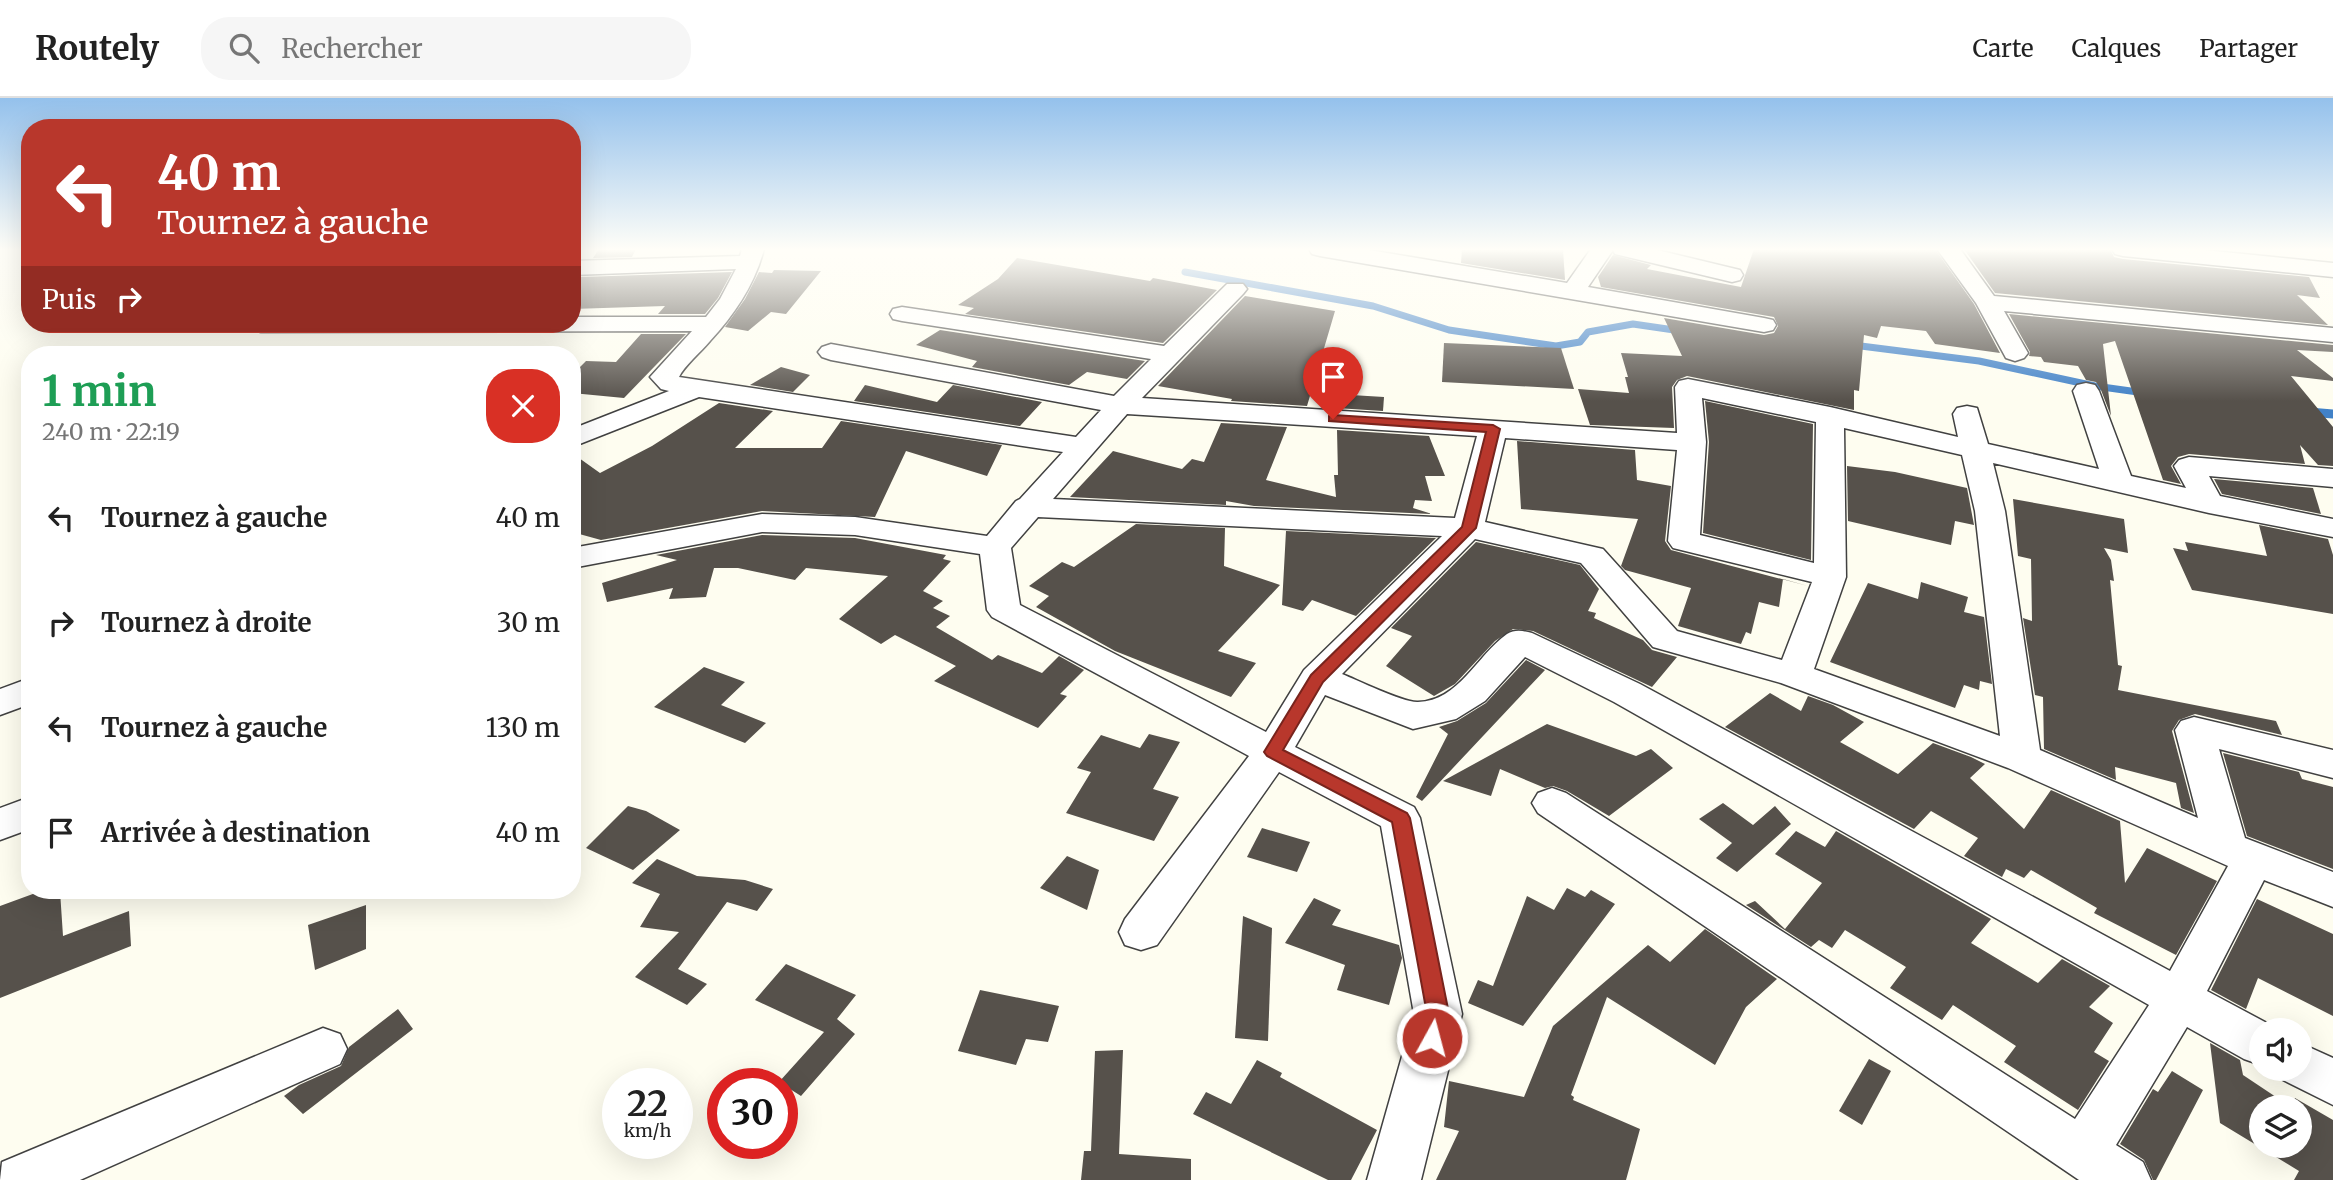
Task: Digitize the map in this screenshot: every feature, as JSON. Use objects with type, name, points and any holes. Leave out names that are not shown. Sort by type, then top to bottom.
[{"type":"street","points":[[733,299],[663,377],[670,383],[695,389],[1083,447]]},
{"type":"street","points":[[1226,299],[1120,405],[995,547],[1004,610],[1400,818],[1438,1014],[1394,1180]]},
{"type":"street","points":[[1621,299],[1764,325]]},
{"type":"street","points":[[1985,299],[2015,353]]},
{"type":"street","points":[[1987,302],[2333,335]]},
{"type":"street","points":[[902,314],[1171,355]]},
{"type":"street","points":[[581,324],[710,324]]},
{"type":"street","points":[[831,352],[1120,405],[1692,442]]},
{"type":"street","points":[[1830,577],[1684,541],[1692,442],[1688,387],[1830,415],[2209,504],[2333,528]]},
{"type":"street","points":[[581,435],[695,389]]},
{"type":"street","points":[[2086,391],[2118,482]]},
{"type":"street","points":[[1967,414],[1990,511],[2022,758]]},
{"type":"street","points":[[1794,675],[1830,577],[1830,415]]},
{"type":"street","points":[[1141,932],[1273,752],[1317,678],[1468,528],[1493,429]]},
{"type":"street","points":[[2209,504],[2189,466],[2333,478]]},
{"type":"street","points":[[1027,508],[1468,528],[1592,556],[1665,639],[1794,675],[2022,758],[2333,890]]},
{"type":"street","points":[[581,556],[762,523],[855,526],[995,547]]},
{"type":"street","points":[[1317,678],[1413,716],[1443,710],[1472,692],[1520,640],[1627,693],[2249,1037]]},
{"type":"street","points":[[0,703],[21,694]]},
{"type":"street","points":[[2083,1152],[2179,999],[2241,853],[2194,730],[2333,764]]},
{"type":"street","points":[[1552,803],[2124,1180]]},
{"type":"street","points":[[0,825],[21,816]]},
{"type":"street","points":[[21,1180],[323,1049]]},
{"type":"street","points":[[2312,1072],[2333,1083]]},
{"type":"building","points":[[581,299],[717,299],[705,314],[658,314],[665,306],[581,309]]},
{"type":"building","points":[[745,299],[798,299],[786,314],[771,312],[748,331],[725,327]]},
{"type":"building","points":[[966,299],[1207,299],[1163,343],[965,314],[974,308],[958,305]]},
{"type":"building","points":[[1242,299],[1266,299],[1335,311],[1307,406],[1231,401],[1232,399],[1158,386]]},
{"type":"building","points":[[1673,299],[1971,299],[2000,353],[1935,344],[1926,331],[1881,326],[1877,338],[1864,335],[1859,391],[1854,390],[1854,410],[1687,376],[1677,380],[1672,387],[1674,428],[1590,425],[1578,389],[1629,393],[1625,377],[1628,377],[1621,353],[1682,356],[1664,318],[1764,335],[1774,333],[1778,326],[1774,317]]},
{"type":"building","points":[[2063,299],[2302,299],[2328,325]]},
{"type":"building","points":[[2009,314],[2333,345],[2333,352],[2297,350],[2333,378],[2333,381],[2291,376],[2333,427],[2333,466],[2318,465],[2300,445],[2305,464],[2189,454],[2178,457],[2171,466],[2181,484],[2163,480],[2115,341],[2103,344],[2111,416],[2096,382],[2086,380],[2078,366],[2044,362],[2041,357],[2029,356],[2030,352]]},
{"type":"building","points":[[940,330],[1145,361],[1127,379],[1087,372],[1069,385],[972,367],[977,361],[916,345]]},
{"type":"building","points":[[641,334],[686,334],[624,398],[581,394],[581,366],[586,361],[616,362]]},
{"type":"building","points":[[1444,343],[1561,348],[1574,389],[1442,382]]},
{"type":"building","points":[[781,367],[810,375],[793,392],[750,385]]},
{"type":"building","points":[[865,385],[937,402],[953,385],[1042,402],[1020,426],[854,401]]},
{"type":"building","points":[[1335,394],[1384,397],[1383,411],[1336,408]]},
{"type":"building","points":[[1705,401],[1813,424],[1811,560],[1703,533],[1709,442]]},
{"type":"building","points":[[719,403],[773,411],[735,448],[822,448],[841,421],[1002,445],[987,476],[906,451],[875,517],[762,511],[601,540],[581,534],[581,459],[600,473],[652,446]]},
{"type":"building","points":[[1221,423],[1287,427],[1266,480],[1336,497],[1334,475],[1338,475],[1337,430],[1429,436],[1445,476],[1425,476],[1432,501],[1415,500],[1413,508],[1432,514],[1254,506],[1226,501],[1226,505],[1070,497],[1113,451],[1182,469],[1192,459],[1204,462]]},
{"type":"building","points":[[1517,441],[1635,450],[1637,480],[1671,486],[1665,541],[1671,550],[1783,579],[1779,607],[1759,602],[1751,634],[1746,632],[1741,644],[1678,626],[1691,588],[1625,570],[1621,566],[1638,519],[1521,509]]},
{"type":"building","points":[[1847,466],[1895,472],[1967,488],[1974,525],[1955,521],[1951,545],[1848,521]]},
{"type":"building","points":[[2214,479],[2313,488],[2321,514],[2222,494]]},
{"type":"building","points":[[2013,499],[2124,519],[2128,553],[2104,548],[2111,560],[2114,581],[2110,580],[2118,665],[2122,666],[2118,690],[2276,721],[2282,735],[2195,714],[2179,720],[2172,731],[2194,813],[2181,808],[2176,783],[2115,767],[2116,780],[2044,749],[2043,697],[2035,695],[2023,618],[2032,621],[2031,559],[2018,556]]},
{"type":"building","points":[[1136,524],[1225,528],[1224,566],[1280,585],[1218,651],[1256,663],[1231,697],[1115,651],[1036,607],[1049,596],[1029,586],[1062,562],[1074,567]]},
{"type":"building","points":[[2259,525],[2328,539],[2333,555],[2333,614],[2192,590],[2173,548],[2188,551],[2185,542],[2267,556]]},
{"type":"building","points":[[1286,531],[1436,538],[1356,616],[1312,600],[1303,611],[1282,605]]},
{"type":"building","points":[[762,535],[855,538],[946,555],[943,559],[951,561],[923,591],[943,601],[933,608],[950,616],[936,627],[992,660],[998,655],[1042,673],[1059,656],[1084,670],[1060,694],[1067,696],[1038,728],[934,681],[956,666],[895,635],[881,644],[839,619],[888,576],[806,568],[795,580],[738,568],[714,568],[706,597],[669,599],[673,588],[607,602],[602,583],[677,560],[656,555]]},
{"type":"building","points":[[1476,542],[1580,565],[1599,589],[1588,611],[1596,613],[1594,618],[1643,640],[1652,650],[1677,657],[1652,687],[1533,631],[1513,629],[1495,641],[1455,684],[1434,696],[1386,666],[1412,636],[1391,628]]},
{"type":"building","points":[[1921,582],[1968,597],[1964,612],[1984,617],[1992,684],[1980,681],[1979,690],[1964,685],[1955,708],[1830,662],[1868,583],[1918,599]]},
{"type":"building","points":[[1526,660],[1545,670],[1422,801],[1416,797],[1448,734],[1439,727],[1457,721],[1486,703]]},
{"type":"building","points":[[704,667],[745,682],[721,705],[766,723],[745,743],[654,707]]},
{"type":"building","points":[[1770,693],[1801,711],[1808,696],[1833,705],[1864,722],[1840,742],[1898,774],[1933,743],[1985,764],[1970,778],[2024,829],[2051,790],[2120,821],[2125,883],[2147,848],[2217,881],[2176,955],[2094,913],[2097,908],[2031,870],[2024,878],[2006,869],[2002,877],[1964,856],[1978,838],[1931,811],[1914,829],[1725,727]]},
{"type":"building","points":[[1547,724],[1636,756],[1651,749],[1673,768],[1609,816],[1567,791],[1553,786],[1545,788],[1500,769],[1491,796],[1443,781]]},
{"type":"building","points":[[1149,734],[1180,742],[1153,789],[1179,797],[1154,841],[1066,813],[1091,772],[1077,768],[1101,735],[1140,748]]},
{"type":"building","points":[[2223,753],[2299,772],[2302,779],[2333,787],[2333,869],[2247,836]]},
{"type":"building","points":[[1723,803],[1753,825],[1775,806],[1791,824],[1737,872],[1716,858],[1732,843],[1699,819]]},
{"type":"building","points":[[628,806],[646,811],[680,830],[633,870],[586,848]]},
{"type":"building","points":[[1262,828],[1310,842],[1297,872],[1247,857]]},
{"type":"building","points":[[1796,831],[1825,847],[1836,831],[1991,919],[1971,943],[2038,983],[2062,959],[2110,986],[2089,1007],[2113,1023],[2094,1052],[2109,1061],[2078,1110],[2004,1062],[2016,1046],[1953,1005],[1942,1020],[1890,988],[1906,967],[1845,930],[1832,948],[1819,940],[1811,947],[1746,905],[1755,901],[1785,929],[1822,883],[1775,854]]},
{"type":"building","points":[[1067,856],[1099,870],[1087,910],[1040,888]]},
{"type":"building","points":[[657,859],[697,876],[745,880],[773,889],[757,911],[727,902],[678,969],[707,984],[687,1005],[635,977],[679,932],[640,927],[660,894],[632,883]]},
{"type":"building","points":[[1567,888],[1585,897],[1591,890],[1615,904],[1523,1026],[1468,1003],[1478,980],[1493,986],[1527,896],[1554,910]]},
{"type":"building","points":[[21,898],[61,899],[63,936],[129,911],[131,946],[0,998],[0,906]]},
{"type":"building","points":[[1314,898],[1341,910],[1332,925],[1399,945],[1402,958],[1389,1005],[1337,990],[1345,965],[1285,943]]},
{"type":"building","points":[[2257,899],[2333,934],[2333,1016],[2258,978],[2246,1009],[2211,990]]},
{"type":"building","points":[[366,905],[366,949],[315,970],[308,925]]},
{"type":"building","points":[[1243,916],[1272,928],[1268,1041],[1235,1038]]},
{"type":"building","points":[[1705,929],[1777,979],[1746,1007],[1715,1065],[1607,997],[1571,1095],[1573,1100],[1640,1129],[1626,1180],[1436,1180],[1459,1131],[1444,1127],[1449,1081],[1524,1097],[1553,1026],[1648,945],[1670,962]]},
{"type":"building","points":[[786,964],[856,995],[837,1019],[855,1034],[801,1096],[798,1094],[798,1068],[792,1068],[824,1032],[755,1000]]},
{"type":"building","points":[[980,990],[1059,1006],[1048,1042],[1026,1039],[1016,1065],[958,1051]]},
{"type":"building","points":[[398,1009],[413,1029],[303,1114],[284,1096],[299,1085],[341,1066],[349,1047]]},
{"type":"building","points":[[2210,1043],[2240,1060],[2243,1075],[2273,1095],[2249,1095],[2249,1141],[2220,1123]]},
{"type":"building","points":[[1123,1050],[1119,1154],[1191,1159],[1191,1180],[1081,1180],[1084,1151],[1091,1151],[1095,1051]]},
{"type":"building","points":[[1869,1059],[1891,1071],[1862,1125],[1839,1111]]},
{"type":"building","points":[[1257,1060],[1282,1073],[1280,1077],[1377,1130],[1351,1180],[1328,1180],[1193,1114],[1206,1092],[1231,1104]]},
{"type":"building","points":[[2172,1071],[2203,1090],[2156,1180],[2153,1180],[2144,1160],[2120,1144],[2153,1089],[2158,1092]]},
{"type":"building","points":[[2312,1108],[2333,1120],[2333,1180],[2294,1180],[2299,1171],[2278,1158],[2312,1158]]},
{"type":"waterway","points":[[1337,299],[1373,306],[1449,330],[1556,346],[1580,342],[1588,332],[1633,324],[1681,331]]},
{"type":"waterway","points":[[1853,345],[1979,361],[2095,386],[2145,393]]},
{"type":"waterway","points":[[2314,412],[2309,412],[2333,414]]},
{"type":"route","points":[[1333,419],[1493,429],[1468,528],[1317,678],[1273,752],[1400,818],[1438,1014],[1432,1038]]}]
